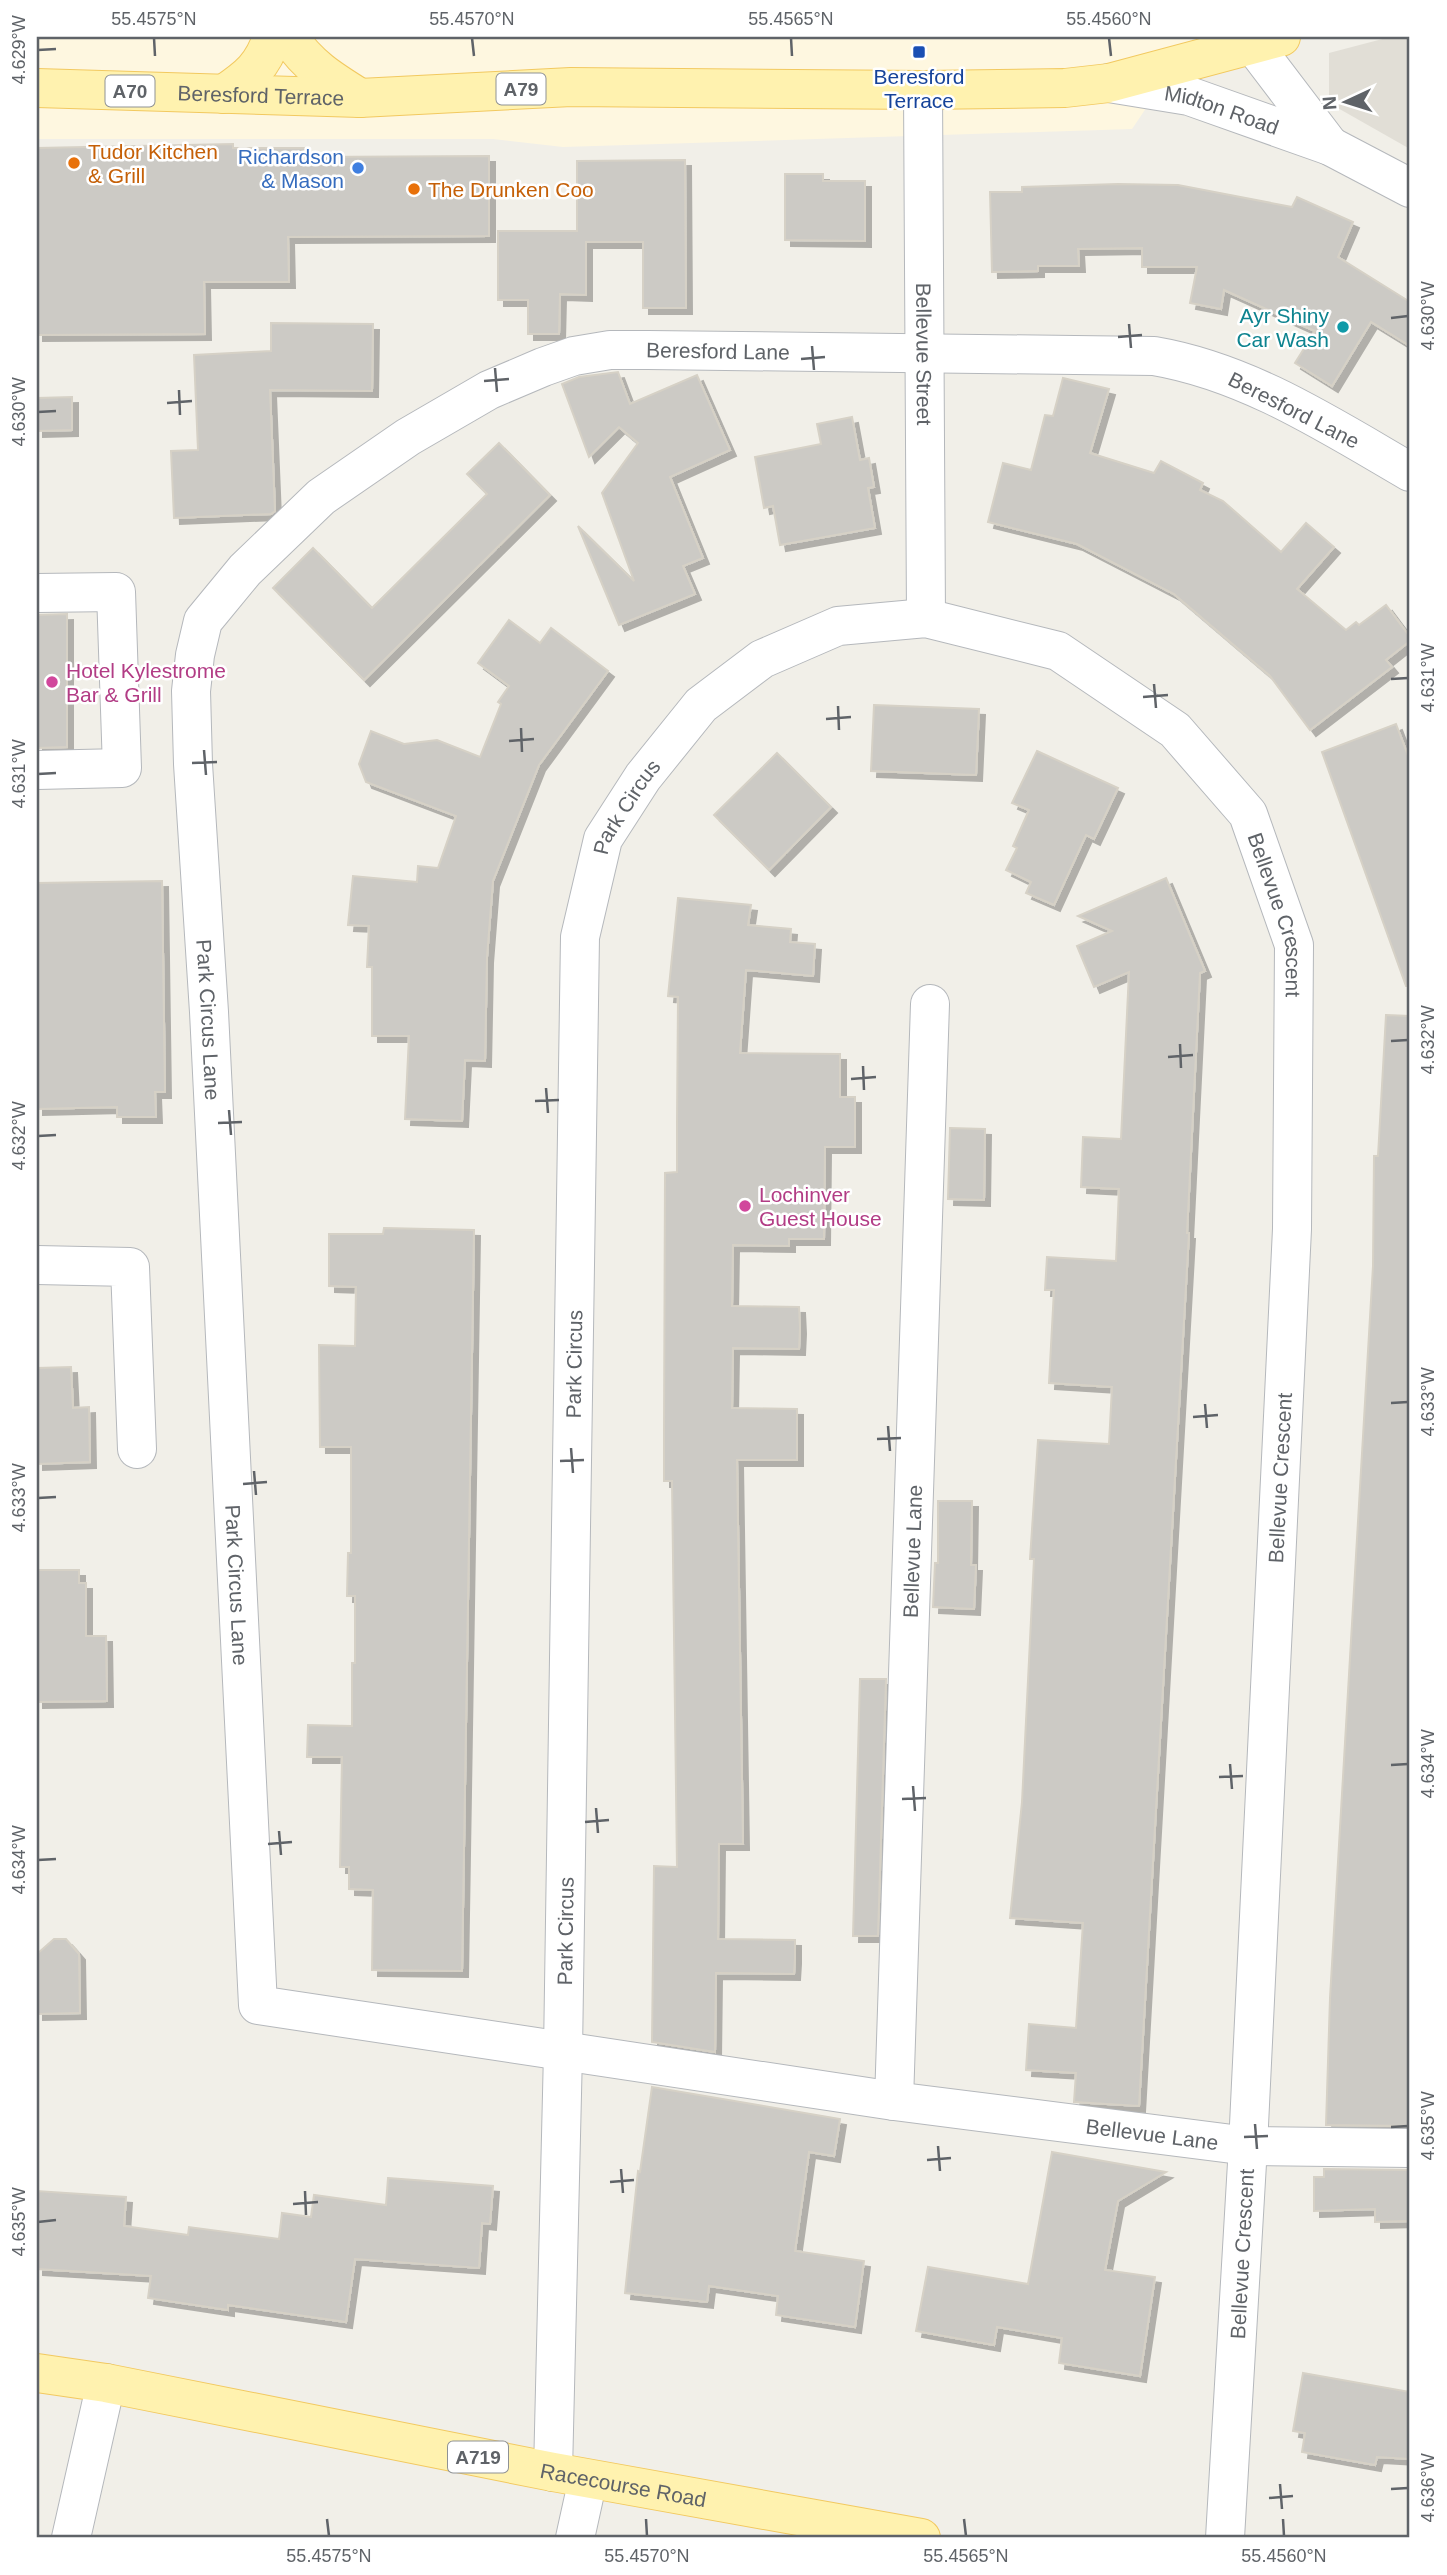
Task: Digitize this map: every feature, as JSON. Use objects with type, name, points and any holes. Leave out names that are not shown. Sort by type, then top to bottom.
[{"type":"main road","points":[[224,94],[248,77],[265,58],[272,37]]},
{"type":"main road","name":"Beresford Terrace","points":[[289,37],[301,55],[317,69],[360,98]]},
{"type":"main road","name":"A79","points":[[1109,83],[1262,40]]},
{"type":"main road","name":"Beresford Terrace","points":[[37,88],[360,98],[571,86],[923,90],[1065,88],[1109,83]]},
{"type":"main road","name":"Racecourse Road","points":[[37,2373],[106,2383],[571,2475],[921,2538]]},
{"type":"street","name":"Midton Road","points":[[1262,40],[1330,146]]},
{"type":"street","name":"Midton Road","points":[[1109,83],[1188,96],[1330,146],[1410,188]]},
{"type":"street","name":"Bellevue Street","points":[[923,90],[926,618]]},
{"type":"street","name":"Beresford Lane","points":[[191,691],[195,655],[203,621],[245,570],[321,497],[359,469],[459,406],[513,379],[574,356],[610,351],[1154,356],[1191,362],[1274,396],[1410,472]]},
{"type":"street","points":[[37,593],[116,592],[122,768],[37,770]]},
{"type":"street","name":"Park Circus","points":[[575,2538],[571,2475],[563,2052],[580,937],[603,839],[643,777],[701,705],[762,659],[838,626],[926,618]]},
{"type":"street","name":"Bellevue Crescent","points":[[926,618],[1058,651],[1175,730],[1248,814],[1294,945],[1291,1243],[1248,2147],[1225,2538]]},
{"type":"street","name":"Park Circus Lane","points":[[191,691],[258,2005],[563,2052]]},
{"type":"street","name":"Bellevue Lane","points":[[894,2101],[930,1004]]},
{"type":"street","points":[[37,1265],[130,1267],[137,1449]]},
{"type":"street","name":"Bellevue Lane","points":[[563,2052],[894,2101],[1248,2147],[1410,2148]]},
{"type":"street","points":[[71,2538],[106,2383]]},
{"type":"shaded area","points":[[37,37],[1194,37],[1132,129],[563,147],[493,139],[37,139]]},
{"type":"shaded area","points":[[1390,37],[1410,37],[1410,149],[1329,103],[1329,53]]},
{"type":"building","points":[[233,144],[233,148],[307,148],[307,157],[489,156],[489,236],[288,237],[289,282],[204,282],[205,334],[37,335],[37,148]]},
{"type":"building","points":[[685,160],[686,308],[643,308],[643,242],[586,242],[586,295],[560,294],[559,334],[528,334],[528,300],[498,300],[498,231],[577,231],[577,161]]},
{"type":"building","points":[[785,174],[823,174],[823,181],[865,181],[865,241],[785,240]]},
{"type":"building","points":[[1178,185],[1292,207],[1297,197],[1353,222],[1338,257],[1410,302],[1410,346],[1371,322],[1332,386],[1295,363],[1315,331],[1224,290],[1221,309],[1190,303],[1197,267],[1142,267],[1142,248],[1078,249],[1079,266],[1038,266],[1038,271],[992,272],[990,192],[1022,192],[1022,187]]},
{"type":"building","points":[[271,323],[373,324],[372,391],[270,390],[275,511],[271,514],[174,518],[171,451],[198,450],[194,355],[271,351]]},
{"type":"building","points":[[618,372],[630,404],[697,375],[730,450],[670,477],[703,558],[683,566],[695,594],[619,625],[578,526],[634,581],[602,493],[638,443],[619,427],[589,457],[562,384],[579,377]]},
{"type":"building","points":[[1063,378],[1109,389],[1090,453],[1154,473],[1161,461],[1203,483],[1200,490],[1223,501],[1281,552],[1306,523],[1334,547],[1297,589],[1346,630],[1356,622],[1359,625],[1386,605],[1410,637],[1410,641],[1386,660],[1392,667],[1310,730],[1270,676],[1174,594],[1077,544],[988,522],[1003,463],[1031,470],[1045,415],[1053,416]]},
{"type":"building","points":[[72,397],[72,430],[37,431],[37,398]]},
{"type":"building","points":[[852,417],[860,460],[869,458],[874,487],[868,488],[875,528],[780,545],[773,506],[764,508],[755,457],[821,444],[817,424]]},
{"type":"building","points":[[499,443],[550,495],[364,680],[273,588],[313,548],[372,608],[487,494],[467,474]]},
{"type":"building","name":"Hotel Kylestrome Bar & Grill","points":[[67,614],[67,747],[37,748],[37,615]]},
{"type":"building","points":[[509,620],[540,643],[551,628],[608,671],[539,765],[493,881],[487,957],[485,1061],[465,1060],[462,1121],[405,1119],[409,1036],[372,1036],[372,967],[367,967],[369,926],[348,925],[353,876],[417,882],[418,866],[438,868],[456,816],[366,782],[359,764],[371,731],[404,744],[437,740],[480,757],[501,704],[498,702],[509,686],[478,663]]},
{"type":"building","points":[[874,705],[979,709],[976,775],[871,771]]},
{"type":"building","points":[[1396,724],[1410,761],[1410,986],[1406,986],[1322,752]]},
{"type":"building","points":[[1037,751],[1118,788],[1094,839],[1086,835],[1054,905],[1026,893],[1031,882],[1006,870],[1017,848],[1013,846],[1029,810],[1012,803]]},
{"type":"building","points":[[777,753],[831,807],[769,870],[714,815]]},
{"type":"building","points":[[1166,878],[1205,971],[1200,973],[1189,1233],[1139,2106],[1074,2102],[1076,2073],[1026,2070],[1029,2024],[1076,2028],[1083,1923],[1010,1918],[1022,1802],[1034,1559],[1030,1559],[1038,1440],[1109,1444],[1112,1387],[1049,1383],[1054,1290],[1045,1290],[1047,1257],[1116,1261],[1119,1189],[1081,1187],[1083,1137],[1121,1139],[1129,972],[1094,987],[1077,946],[1112,931],[1078,916]]},
{"type":"building","points":[[162,881],[165,1092],[155,1092],[156,1117],[117,1117],[117,1107],[37,1109],[37,883]]},
{"type":"building","points":[[678,898],[751,905],[748,925],[791,929],[790,942],[815,944],[813,976],[746,970],[740,1053],[840,1054],[840,1097],[855,1097],[855,1147],[825,1147],[824,1239],[789,1239],[789,1246],[733,1245],[732,1306],[799,1307],[800,1328],[799,1349],[733,1348],[732,1408],[797,1409],[797,1460],[737,1460],[743,1844],[719,1844],[718,1939],[795,1940],[795,1958],[794,1974],[716,1973],[715,2052],[652,2042],[654,1866],[677,1867],[672,1481],[664,1481],[664,1435],[665,1173],[677,1172],[678,997],[668,996]]},
{"type":"building","points":[[1386,1015],[1410,1016],[1410,2126],[1326,2125],[1330,1998],[1373,1266],[1374,1156],[1378,1156]]},
{"type":"building","points":[[950,1128],[985,1129],[984,1200],[948,1199]]},
{"type":"building","points":[[384,1228],[474,1230],[462,1971],[372,1970],[373,1890],[349,1889],[349,1867],[340,1867],[342,1757],[307,1757],[308,1725],[352,1726],[352,1663],[355,1663],[355,1596],[347,1596],[348,1553],[351,1553],[351,1447],[320,1447],[319,1345],[355,1346],[356,1287],[329,1286],[329,1234],[383,1234]]},
{"type":"building","points":[[71,1367],[73,1408],[89,1407],[90,1462],[37,1464],[37,1368]]},
{"type":"building","points":[[938,1501],[972,1501],[971,1565],[976,1565],[974,1609],[933,1607],[935,1563],[938,1563]]},
{"type":"building","points":[[37,1570],[79,1570],[79,1583],[86,1583],[86,1636],[106,1636],[107,1701],[37,1702]]},
{"type":"building","points":[[860,1679],[886,1679],[878,1936],[853,1936]]},
{"type":"building","points":[[54,1939],[66,1939],[79,1954],[80,2013],[37,2014],[37,1954]]},
{"type":"building","points":[[652,2087],[840,2119],[834,2156],[809,2152],[795,2251],[864,2261],[855,2327],[776,2315],[778,2296],[709,2286],[707,2302],[625,2293],[638,2171],[640,2172]]},
{"type":"building","points":[[1052,2152],[1166,2172],[1118,2201],[1105,2270],[1155,2277],[1140,2376],[1059,2363],[1062,2338],[997,2327],[994,2345],[916,2331],[928,2267],[1028,2284]]},
{"type":"building","points":[[1324,2169],[1410,2170],[1410,2221],[1375,2222],[1375,2209],[1314,2211],[1314,2177],[1324,2177]]},
{"type":"building","points":[[388,2178],[493,2186],[490,2224],[482,2223],[479,2268],[355,2259],[346,2322],[228,2305],[228,2310],[148,2298],[151,2276],[37,2269],[37,2191],[126,2197],[124,2226],[188,2235],[189,2227],[279,2239],[282,2213],[311,2217],[314,2195],[386,2205]]},
{"type":"building","points":[[1303,2373],[1410,2392],[1410,2459],[1377,2457],[1375,2465],[1302,2452],[1305,2433],[1293,2431]]},
{"type":"place","name":"Beresford Terrace","points":[[919,52]]},
{"type":"place","name":"Tudor Kitchen & Grill","points":[[74,163]]},
{"type":"place","name":"Richardson & Mason","points":[[358,168]]},
{"type":"place","name":"The Drunken Coo","points":[[414,189]]},
{"type":"place","name":"Ayr Shiny Car Wash","points":[[1343,327]]},
{"type":"place","name":"Hotel Kylestrome Bar & Grill","points":[[52,682]]},
{"type":"place","name":"Lochinver Guest House","points":[[745,1206]]}]
